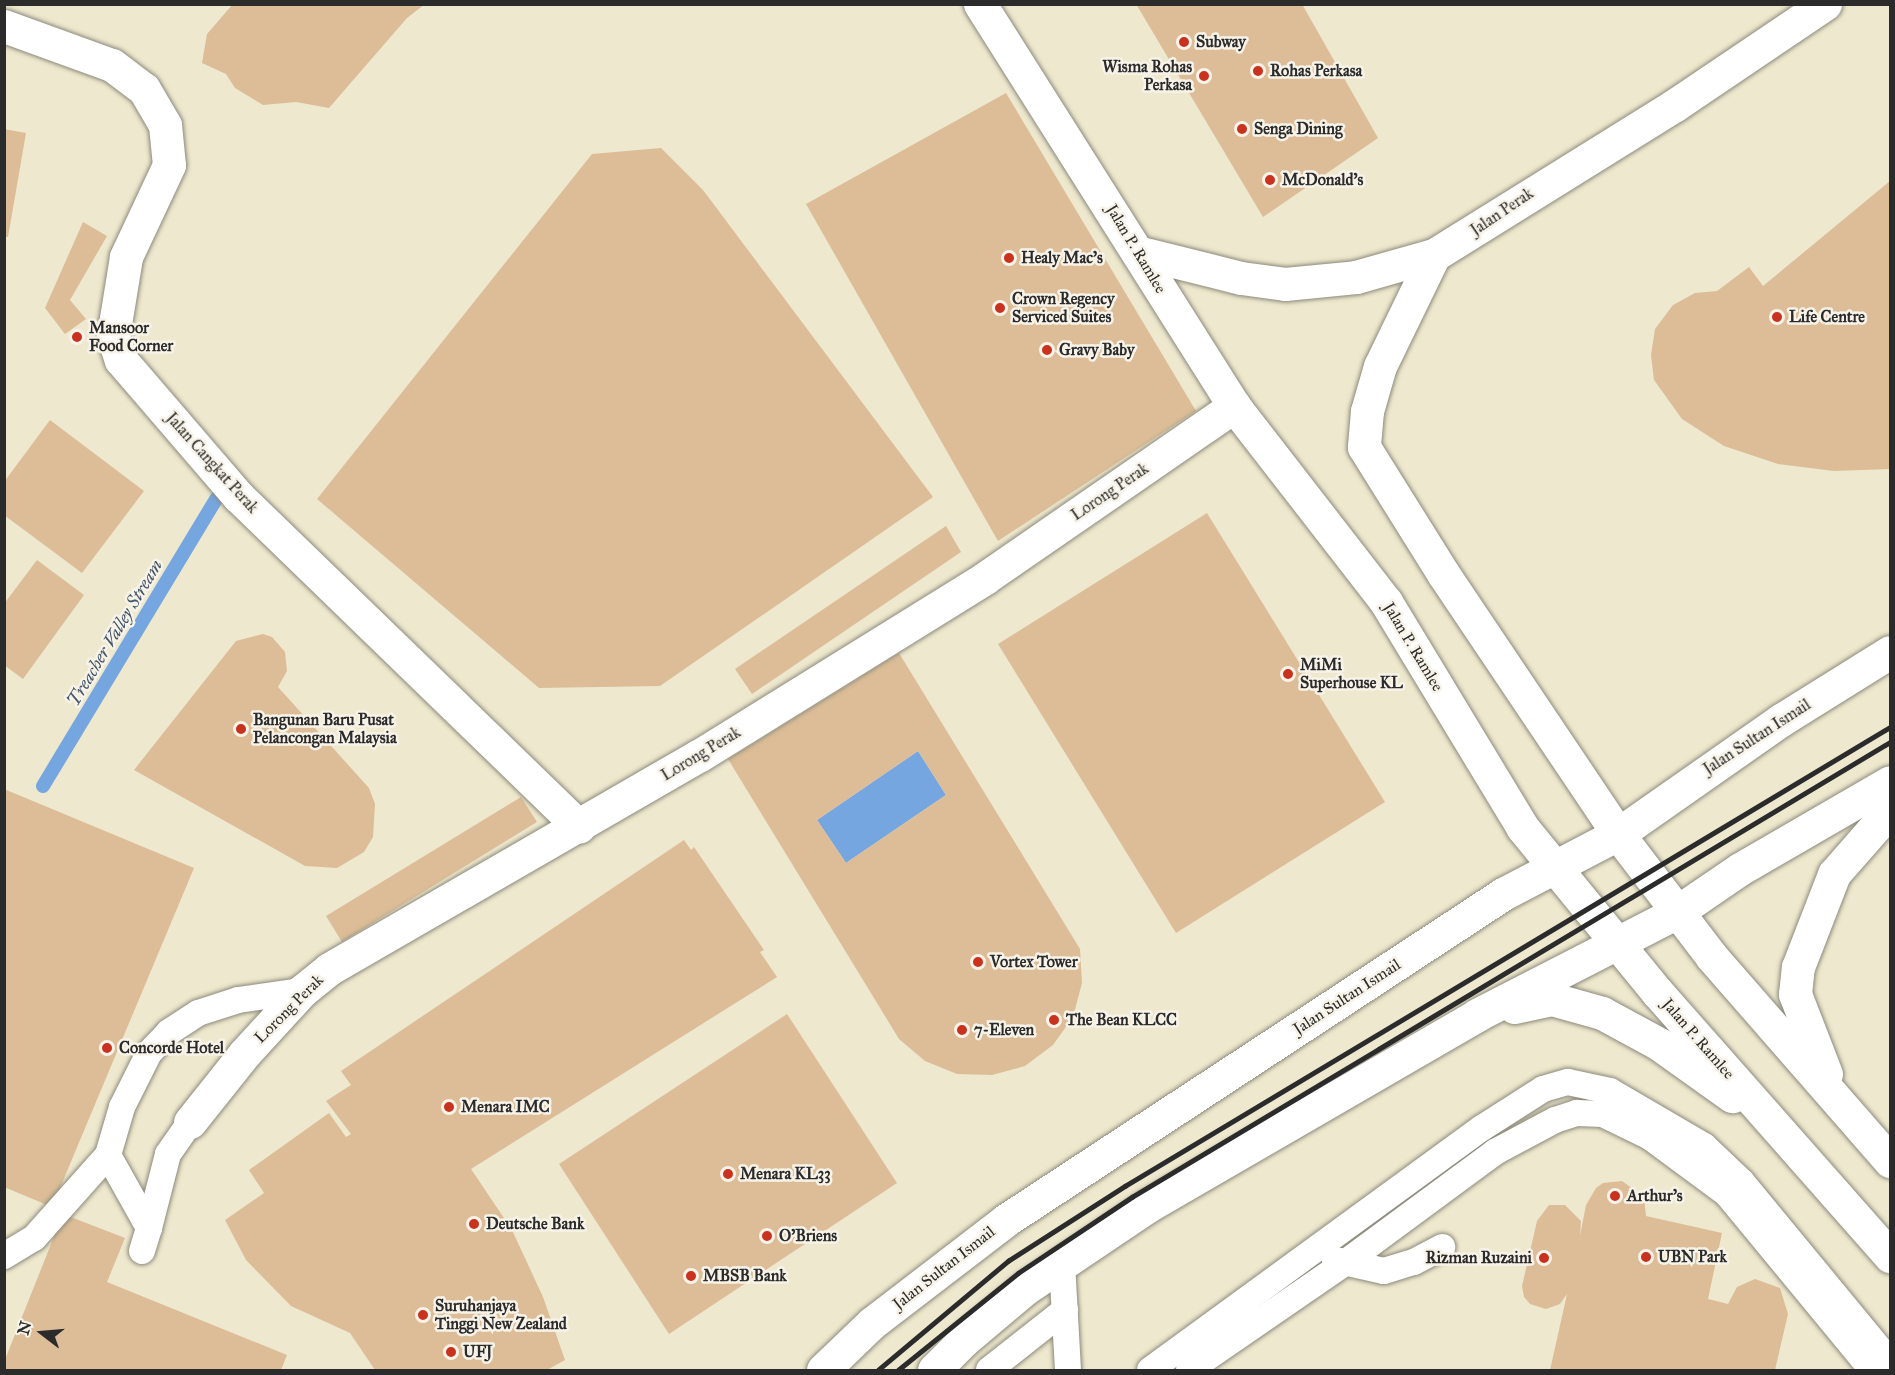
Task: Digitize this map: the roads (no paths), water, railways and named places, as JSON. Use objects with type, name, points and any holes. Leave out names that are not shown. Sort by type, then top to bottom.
[{"type":"street","name":"Jalan P. Ramlee","points":[[980,4],[1234,406],[1386,602],[1522,827],[1557,866],[1658,993],[1890,1256]]},
{"type":"street","name":"Jalan Perak","points":[[1137,252],[1241,278],[1285,284],[1356,277],[1434,255],[1675,105],[1826,4]]},
{"type":"street","name":"Jalan Cangkat Perak","points":[[4,26],[112,65],[144,89],[165,125],[169,165],[126,257],[113,336],[121,360],[238,496],[579,827]]},
{"type":"street","points":[[1434,255],[1380,366],[1367,411],[1364,447],[1451,585],[1618,834],[1677,912],[1890,1161]]},
{"type":"street","name":"Lorong Perak","points":[[189,1122],[244,1054],[302,991],[329,969],[579,827],[985,578],[1234,406]]},
{"type":"street","name":"Jalan Sultan Ismail","points":[[823,1371],[872,1323],[1006,1220],[1491,902],[1618,834],[1781,720],[1890,652]]},
{"type":"street","points":[[934,1371],[999,1310],[1062,1263],[1148,1206],[1477,1015],[1677,912],[1740,869],[1890,782]]},
{"type":"street","points":[[1845,1110],[1815,1051],[1796,994],[1798,967],[1834,874],[1890,810]]},
{"type":"street","points":[[1491,902],[1515,869],[1522,827]]},
{"type":"street","points":[[1477,1015],[1552,999],[1602,1013],[1659,1044],[1767,1119]]},
{"type":"lane","points":[[4,1256],[34,1238],[108,1155],[122,1107],[149,1053],[169,1032],[198,1014],[238,1000],[302,991]]},
{"type":"lane","points":[[1150,1371],[1312,1256],[1482,1128],[1543,1089],[1568,1082],[1610,1091],[1704,1146],[1742,1182],[1882,1352],[1874,1371],[1727,1194],[1650,1137],[1603,1114],[1577,1113],[1555,1120],[1496,1152],[1346,1262],[1189,1371]]},
{"type":"lane","points":[[108,1155],[146,1240],[168,1154],[189,1122]]},
{"type":"lane","points":[[1312,1256],[1384,1271],[1414,1262],[1442,1247]]},
{"type":"lane","points":[[1062,1263],[1068,1371]]},
{"type":"lane","points":[[990,1371],[1065,1310]]},
{"type":"water","points":[[918,751],[946,795],[846,863],[817,820]]},
{"type":"waterway","name":"Treacher Valley Stream","points":[[43,786],[217,498]]},
{"type":"railway","points":[[878,1370],[1008,1261],[1125,1186],[1890,727]]},
{"type":"railway","points":[[898,1370],[1018,1273],[1132,1197],[1890,742]]},
{"type":"place","name":"Subway","points":[[1184,42]]},
{"type":"place","name":"Rohas Perkasa","points":[[1258,71]]},
{"type":"place","name":"Wisma Rohas Perkasa","points":[[1204,76]]},
{"type":"place","name":"Senga Dining","points":[[1242,129]]},
{"type":"place","name":"McDonald's","points":[[1270,180]]},
{"type":"place","name":"Healy Mac's","points":[[1009,258]]},
{"type":"place","name":"Crown Regency Serviced Suites","points":[[1000,308]]},
{"type":"place","name":"Life Centre","points":[[1777,317]]},
{"type":"place","name":"Mansoor Food Corner","points":[[77,337]]},
{"type":"place","name":"Gravy Baby","points":[[1047,350]]},
{"type":"place","name":"MiMi Superhouse KL","points":[[1288,674]]},
{"type":"place","name":"Bangunan Baru Pusat Pelancongan Malaysia","points":[[241,729]]},
{"type":"place","name":"Vortex Tower","points":[[978,962]]},
{"type":"place","name":"The Bean KLCC","points":[[1054,1020]]},
{"type":"place","name":"7-Eleven","points":[[962,1030]]},
{"type":"place","name":"Concorde Hotel","points":[[107,1048]]},
{"type":"place","name":"Menara IMC","points":[[449,1107]]},
{"type":"place","name":"Menara KL33","points":[[728,1174]]},
{"type":"place","name":"Arthur's","points":[[1615,1196]]},
{"type":"place","name":"Deutsche Bank","points":[[474,1224]]},
{"type":"place","name":"O'Briens","points":[[767,1236]]},
{"type":"place","name":"UBN Park","points":[[1646,1257]]},
{"type":"place","name":"Rizman Ruzaini","points":[[1544,1258]]},
{"type":"place","name":"MBSB Bank","points":[[691,1276]]},
{"type":"place","name":"Suruhanjaya Tinggi New Zealand","points":[[423,1315]]},
{"type":"place","name":"UFJ","points":[[451,1352]]}]
